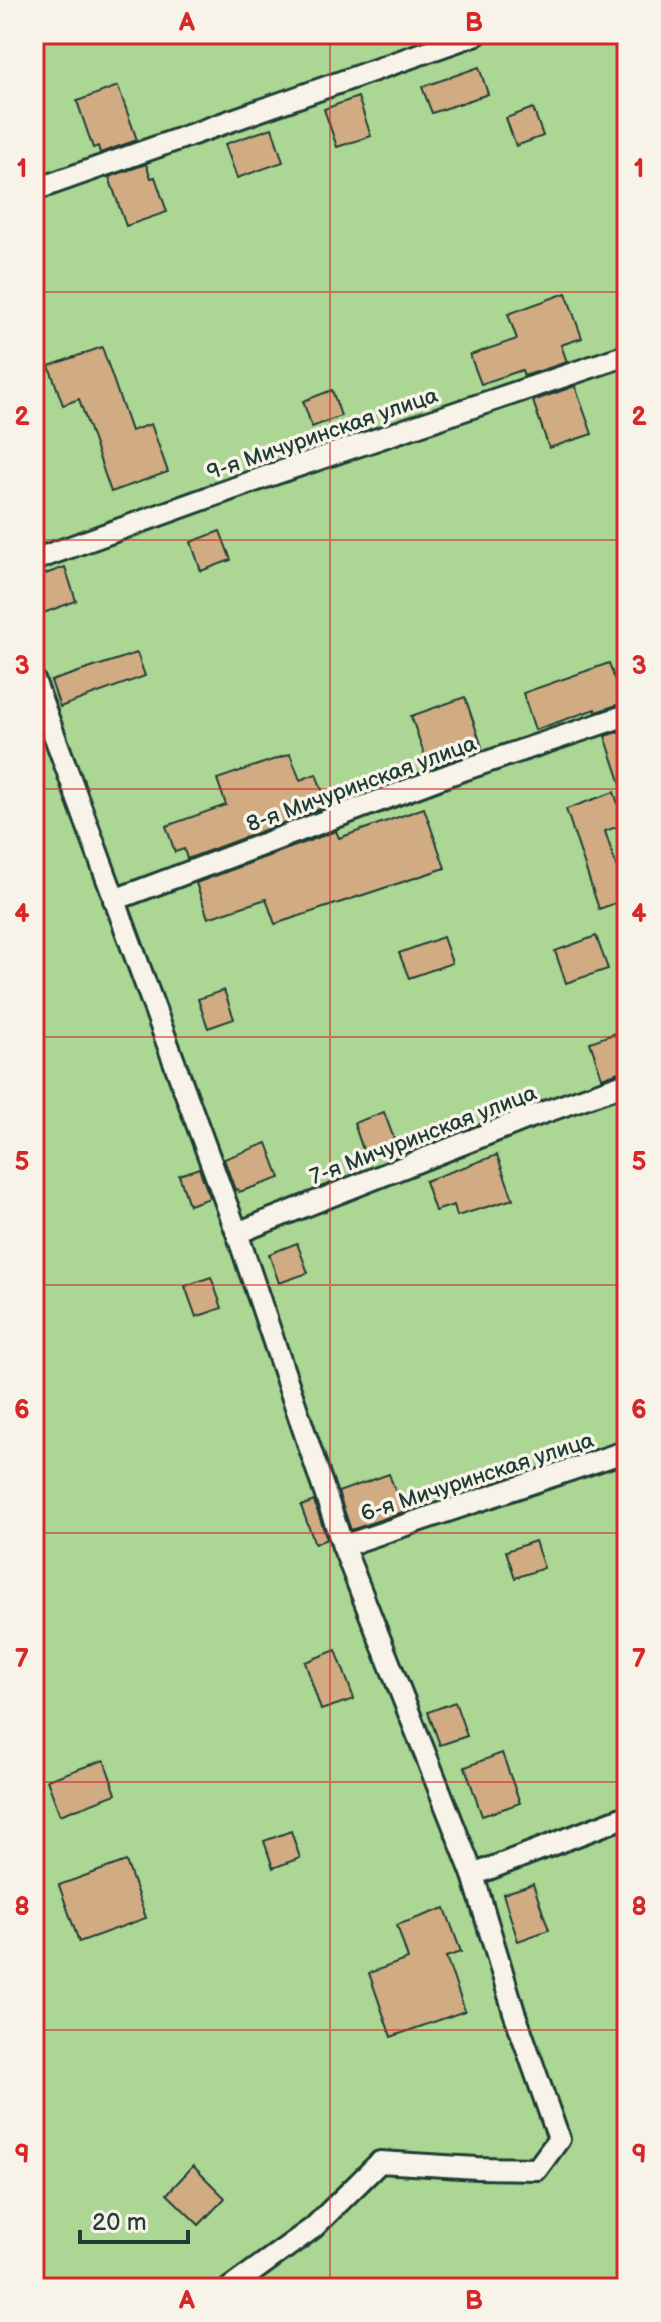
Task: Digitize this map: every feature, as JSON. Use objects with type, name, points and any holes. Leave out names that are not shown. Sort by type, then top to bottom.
[{"type":"lane","points":[[34,190],[477,34]]},
{"type":"lane","name":"9-я Мичуринская улица","points":[[34,560],[271,475],[627,355]]},
{"type":"lane","points":[[34,680],[237,1233],[343,1546],[473,1875],[514,2012],[559,2139],[537,2169],[380,2162],[313,2228],[230,2288]]},
{"type":"lane","name":"8-я Мичуринская улица","points":[[114,900],[451,774],[627,715]]},
{"type":"lane","name":"7-я Мичуринская улица","points":[[237,1233],[528,1118],[627,1083]]},
{"type":"lane","name":"6-я Мичуринская улица","points":[[343,1546],[627,1451]]},
{"type":"lane","points":[[473,1875],[627,1816]]},
{"type":"green space","points":[[34,34],[627,34],[627,2288],[34,2288]]},
{"type":"building","points":[[479,67],[488,94],[432,113],[422,87]]},
{"type":"building","points":[[118,86],[137,140],[100,153],[98,146],[93,148],[77,101]]},
{"type":"building","points":[[358,97],[371,136],[337,147],[324,109]]},
{"type":"building","points":[[533,108],[543,136],[516,146],[506,118]]},
{"type":"building","points":[[272,128],[283,162],[237,178],[225,144]]},
{"type":"building","points":[[146,164],[151,178],[155,177],[167,212],[126,226],[109,177]]},
{"type":"building","points":[[566,293],[582,338],[561,345],[567,362],[524,376],[522,370],[481,384],[470,355],[517,339],[508,314]]},
{"type":"building","points":[[102,347],[131,431],[151,424],[168,472],[111,492],[79,399],[63,405],[49,366]]},
{"type":"building","points":[[575,386],[592,434],[549,448],[533,401]]},
{"type":"building","points":[[332,390],[341,416],[312,427],[303,401]]},
{"type":"building","points":[[220,531],[231,560],[201,571],[191,542]]},
{"type":"building","points":[[65,567],[76,601],[41,614],[34,592],[34,578]]},
{"type":"building","points":[[137,653],[145,676],[60,707],[51,681]]},
{"type":"building","points":[[609,663],[623,703],[596,712],[595,709],[535,730],[523,693]]},
{"type":"building","points":[[465,697],[483,750],[429,768],[411,716]]},
{"type":"building","points":[[627,729],[627,786],[622,787],[605,736]]},
{"type":"building","points":[[290,754],[300,780],[316,774],[328,806],[187,859],[184,849],[175,852],[166,826],[226,805],[217,779]]},
{"type":"building","points":[[614,792],[625,824],[605,831],[627,899],[599,909],[566,809]]},
{"type":"building","points":[[424,808],[445,868],[275,924],[266,899],[208,918],[196,883],[336,831],[339,838]]},
{"type":"building","points":[[596,936],[608,969],[566,983],[555,951]]},
{"type":"building","points":[[443,937],[452,963],[409,978],[399,953]]},
{"type":"building","points":[[224,990],[234,1019],[208,1028],[198,999]]},
{"type":"building","points":[[616,1033],[627,1069],[602,1078],[590,1042]]},
{"type":"building","points":[[384,1112],[395,1142],[364,1153],[354,1123]]},
{"type":"building","points":[[267,1143],[280,1178],[239,1192],[235,1190],[224,1159]]},
{"type":"building","points":[[497,1155],[513,1199],[457,1216],[454,1205],[435,1211],[425,1181]]},
{"type":"building","points":[[199,1168],[210,1198],[189,1205],[179,1175]]},
{"type":"building","points":[[297,1243],[308,1273],[279,1283],[269,1254]]},
{"type":"building","points":[[211,1277],[222,1308],[196,1317],[185,1286]]},
{"type":"building","points":[[389,1474],[403,1512],[351,1530],[338,1492]]},
{"type":"building","points":[[314,1501],[327,1539],[315,1544],[301,1506]]},
{"type":"building","points":[[535,1541],[544,1568],[515,1578],[506,1551]]},
{"type":"building","points":[[336,1650],[354,1699],[321,1710],[305,1662]]},
{"type":"building","points":[[455,1702],[467,1736],[440,1745],[428,1712]]},
{"type":"building","points":[[502,1753],[520,1803],[482,1816],[465,1767]]},
{"type":"building","points":[[104,1760],[116,1794],[60,1815],[47,1780]]},
{"type":"building","points":[[291,1831],[300,1858],[273,1868],[264,1841]]},
{"type":"building","points":[[126,1861],[146,1918],[79,1942],[59,1885]]},
{"type":"building","points":[[533,1884],[549,1930],[518,1941],[503,1894]]},
{"type":"building","points":[[445,1908],[461,1952],[446,1957],[465,2011],[391,2037],[369,1973],[408,1959],[397,1925]]},
{"type":"building","points":[[193,2166],[225,2198],[199,2225],[167,2194]]}]
